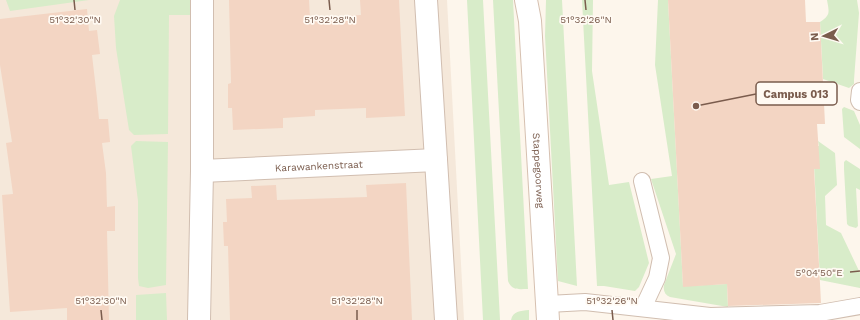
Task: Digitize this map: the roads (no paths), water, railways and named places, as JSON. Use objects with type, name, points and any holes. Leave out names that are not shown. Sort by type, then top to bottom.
[{"type":"street","points":[[199,320],[202,170],[202,0]]},
{"type":"street","points":[[426,0],[446,320]]},
{"type":"street","name":"Stappegoorweg","points":[[526,0],[530,21],[548,312]]},
{"type":"street","name":"Stappegoorweg","points":[[530,21],[533,0]]},
{"type":"street","name":"Karawankenstraat","points":[[202,170],[436,160]]},
{"type":"lane","points":[[860,91],[860,102]]},
{"type":"lane","points":[[642,181],[661,258],[657,278],[643,308]]},
{"type":"lane","points":[[548,312],[585,302],[710,316],[820,312],[860,306]]},
{"type":"place","name":"Campus 013","points":[[696,106]]}]
